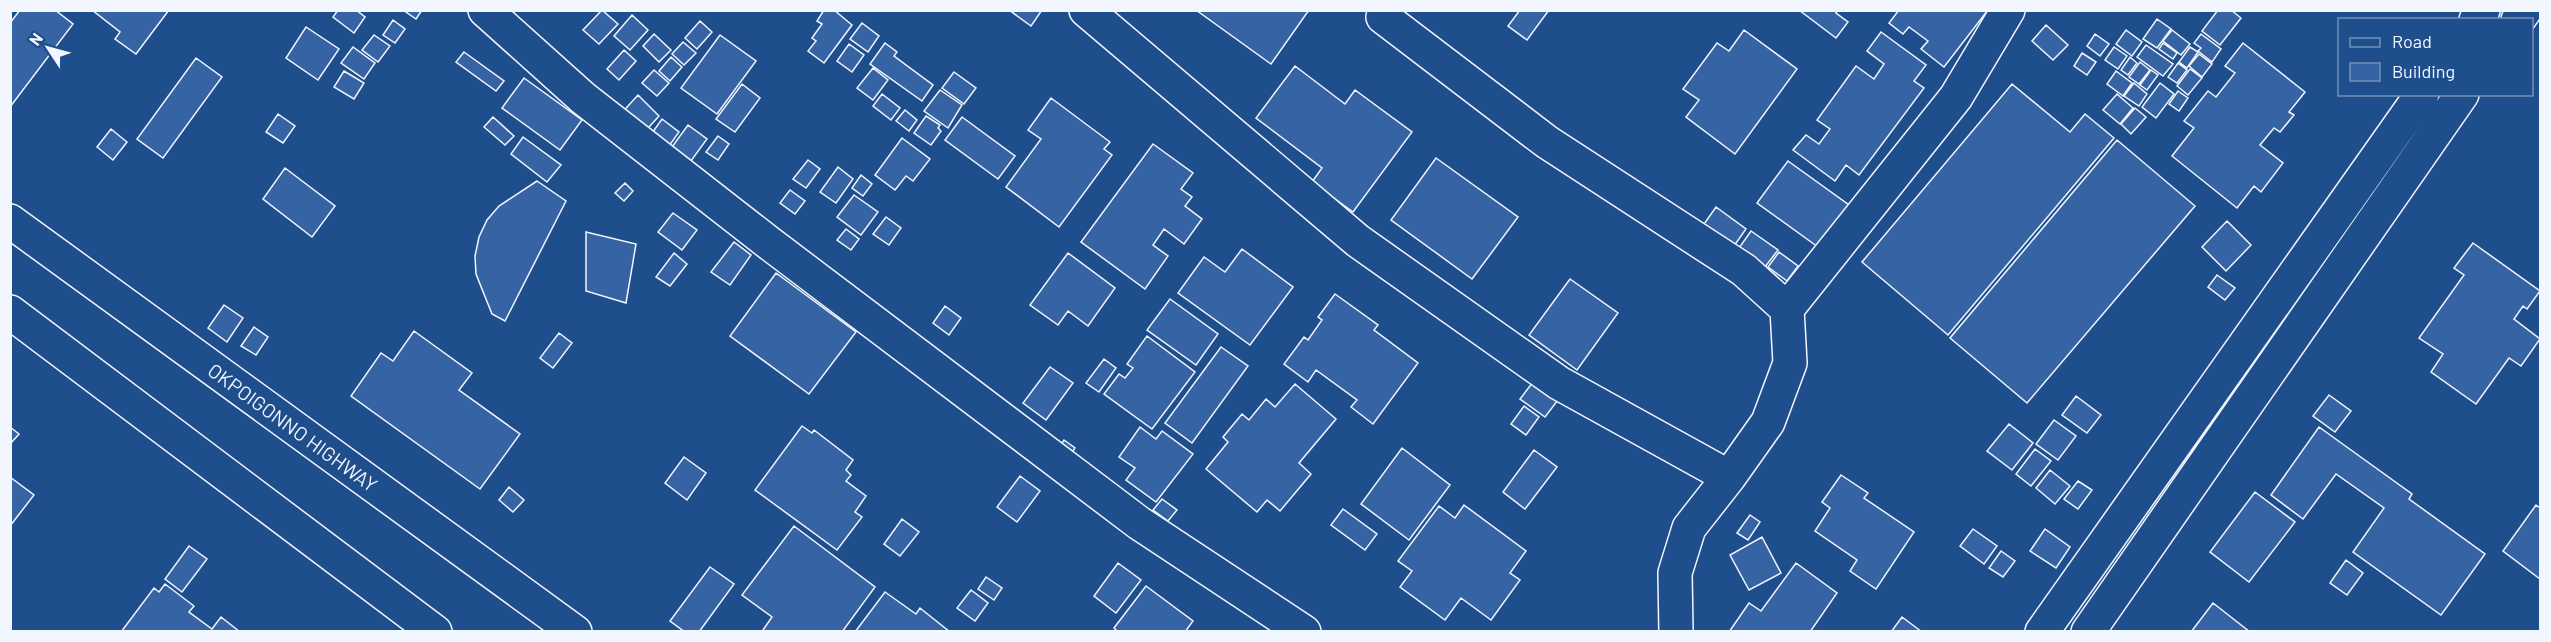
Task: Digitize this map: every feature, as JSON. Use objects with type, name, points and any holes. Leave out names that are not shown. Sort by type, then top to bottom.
[{"type":"street","points":[[485,10],[584,98],[769,243],[1139,523],[1304,632]]},
{"type":"street","points":[[1086,10],[1358,242],[1559,383],[1729,477]]},
{"type":"street","points":[[1676,632],[1675,573],[1689,528],[1768,422],[1790,363],[1787,309],[1956,97],[2008,10]]},
{"type":"street","points":[[1383,17],[1547,142],[1744,270],[1787,309]]},
{"type":"street","points":[[2042,632],[2421,96]]},
{"type":"street","points":[[2088,632],[2461,96]]},
{"type":"street","name":"OKPOIGONNO HIGHWAY","points":[[10,221],[576,632]]},
{"type":"street","points":[[10,312],[435,632]]},
{"type":"building","points":[[20,10],[55,10],[73,24],[10,107],[10,23]]},
{"type":"building","points":[[92,10],[169,10],[136,54],[115,39],[120,32]]},
{"type":"building","points":[[338,10],[356,10],[365,17],[354,33],[333,17]]},
{"type":"building","points":[[403,10],[422,10],[416,19]]},
{"type":"building","points":[[602,10],[618,24],[599,44],[583,30]]},
{"type":"building","points":[[824,10],[834,10],[852,25],[824,63],[808,51],[816,41],[812,38],[822,24],[817,21]]},
{"type":"building","points":[[1009,10],[1042,10],[1031,26]]},
{"type":"building","points":[[1196,10],[1309,10],[1271,64]]},
{"type":"building","points":[[1520,10],[1549,10],[1527,40],[1508,26]]},
{"type":"building","points":[[1799,10],[1838,10],[1836,13],[1848,22],[1836,38]]},
{"type":"building","points":[[1899,10],[1988,10],[1944,67],[1921,49],[1928,41],[1909,27],[1903,34],[1889,23]]},
{"type":"building","points":[[2218,10],[2231,10],[2241,18],[2220,45],[2202,31]]},
{"type":"building","points":[[632,15],[648,30],[630,50],[614,36]]},
{"type":"building","points":[[2157,19],[2171,29],[2157,48],[2143,39]]},
{"type":"building","points":[[393,20],[405,29],[395,43],[383,35]]},
{"type":"building","points":[[700,21],[712,32],[697,49],[685,38]]},
{"type":"building","points":[[862,23],[879,36],[868,52],[850,39]]},
{"type":"building","points":[[2046,25],[2068,45],[2053,60],[2032,41]]},
{"type":"building","points":[[306,27],[339,49],[318,80],[286,58]]},
{"type":"building","points":[[1744,30],[1797,69],[1735,154],[1686,117],[1699,100],[1683,89],[1717,43],[1729,51]]},
{"type":"building","points":[[2126,30],[2142,42],[2132,56],[2116,44]]},
{"type":"building","points":[[2172,30],[2190,44],[2181,55],[2163,41]]},
{"type":"building","points":[[1881,32],[1926,65],[1914,81],[1924,88],[1859,175],[1846,165],[1835,181],[1793,150],[1806,135],[1819,144],[1830,129],[1817,120],[1856,66],[1874,79],[1884,64],[1867,51]]},
{"type":"building","points":[[654,34],[671,50],[659,62],[643,46]]},
{"type":"building","points":[[2095,34],[2109,44],[2100,56],[2087,46]]},
{"type":"building","points":[[2201,34],[2221,49],[2212,62],[2198,51],[2201,48],[2194,43]]},
{"type":"building","points":[[374,35],[390,46],[378,62],[362,50]]},
{"type":"building","points":[[720,35],[756,61],[717,114],[681,88]]},
{"type":"building","points":[[683,42],[696,53],[684,65],[672,54]]},
{"type":"building","points":[[885,43],[897,52],[894,56],[933,85],[922,101],[870,64]]},
{"type":"building","points":[[2163,43],[2177,53],[2173,59],[2159,49]]},
{"type":"building","points":[[2243,43],[2305,92],[2289,112],[2294,115],[2280,132],[2274,128],[2260,145],[2283,163],[2261,192],[2254,186],[2237,208],[2172,156],[2194,128],[2184,121],[2208,91],[2216,97],[2235,73],[2225,66]]},
{"type":"building","points":[[849,44],[864,55],[852,72],[837,61]]},
{"type":"building","points":[[2146,45],[2173,64],[2163,76],[2137,57]]},
{"type":"building","points":[[353,47],[375,63],[364,79],[341,63]]},
{"type":"building","points":[[2114,47],[2127,56],[2118,69],[2105,60]]},
{"type":"building","points":[[2190,47],[2198,52],[2187,68],[2179,62]]},
{"type":"building","points":[[624,50],[636,61],[619,80],[607,69]]},
{"type":"building","points":[[464,52],[504,81],[496,91],[456,62]]},
{"type":"building","points":[[2082,53],[2096,62],[2087,75],[2074,66]]},
{"type":"building","points":[[2199,54],[2212,64],[2202,77],[2189,66]]},
{"type":"building","points":[[671,57],[682,67],[670,81],[659,71]]},
{"type":"building","points":[[2130,57],[2137,63],[2128,75],[2121,70]]},
{"type":"building","points":[[196,58],[222,77],[163,158],[137,139]]},
{"type":"building","points":[[2140,62],[2150,70],[2139,84],[2129,77]]},
{"type":"building","points":[[2178,63],[2187,70],[2177,83],[2168,77]]},
{"type":"building","points":[[1295,66],[1345,104],[1355,90],[1412,132],[1353,212],[1312,182],[1322,168],[1256,118]]},
{"type":"building","points":[[873,68],[888,80],[873,100],[857,88]]},
{"type":"building","points":[[2190,69],[2202,78],[2188,95],[2177,86]]},
{"type":"building","points":[[654,70],[669,83],[657,96],[642,83]]},
{"type":"building","points":[[2151,70],[2158,75],[2147,90],[2140,85]]},
{"type":"building","points":[[344,71],[364,83],[354,99],[334,87]]},
{"type":"building","points":[[2116,71],[2132,83],[2123,96],[2107,84]]},
{"type":"building","points":[[954,72],[976,88],[964,104],[942,88]]},
{"type":"building","points":[[524,78],[582,120],[560,150],[502,108]]},
{"type":"building","points":[[2134,83],[2147,94],[2139,106],[2124,96]]},
{"type":"building","points":[[2160,83],[2174,94],[2156,118],[2142,107]]},
{"type":"building","points":[[742,84],[760,98],[735,132],[716,119]]},
{"type":"building","points":[[2012,84],[2070,132],[2085,114],[2114,138],[1948,335],[1862,262]]},
{"type":"building","points":[[940,90],[962,105],[948,128],[924,111]]},
{"type":"building","points":[[2178,91],[2188,98],[2179,111],[2169,104]]},
{"type":"building","points":[[882,94],[900,108],[891,120],[873,106]]},
{"type":"building","points":[[2117,94],[2133,108],[2120,124],[2103,110]]},
{"type":"building","points":[[638,95],[659,116],[640,137],[618,117]]},
{"type":"building","points":[[1051,98],[1110,142],[1104,149],[1112,155],[1059,227],[1006,187],[1041,139],[1028,130]]},
{"type":"building","points":[[2135,108],[2146,117],[2131,134],[2121,124]]},
{"type":"building","points":[[905,110],[917,120],[909,131],[896,121]]},
{"type":"building","points":[[278,114],[295,126],[283,143],[266,132]]},
{"type":"building","points":[[926,116],[940,125],[938,128],[941,131],[931,145],[914,133]]},
{"type":"building","points":[[493,117],[514,136],[505,145],[484,127]]},
{"type":"building","points":[[962,117],[1015,156],[998,179],[945,140]]},
{"type":"building","points":[[662,119],[679,132],[664,153],[647,140]]},
{"type":"building","points":[[688,125],[707,139],[688,165],[669,151]]},
{"type":"building","points":[[111,129],[127,142],[113,160],[97,147]]},
{"type":"building","points":[[718,136],[729,144],[718,160],[706,152]]},
{"type":"building","points":[[523,137],[561,165],[547,182],[511,154]]},
{"type":"building","points":[[902,138],[930,159],[913,181],[906,176],[895,190],[875,175]]},
{"type":"building","points":[[2117,140],[2195,206],[2027,403],[1950,338]]},
{"type":"building","points":[[1153,144],[1193,173],[1181,189],[1192,197],[1185,206],[1202,219],[1184,244],[1164,229],[1153,245],[1168,256],[1145,289],[1081,242]]},
{"type":"building","points":[[1436,158],[1518,217],[1472,279],[1391,220]]},
{"type":"building","points":[[808,160],[820,169],[806,188],[793,179]]},
{"type":"building","points":[[1788,161],[1849,205],[1818,247],[1757,203]]},
{"type":"building","points":[[838,167],[853,179],[836,203],[820,192]]},
{"type":"building","points":[[285,168],[335,206],[312,237],[263,199]]},
{"type":"building","points":[[861,175],[872,184],[863,196],[852,188]]},
{"type":"building","points":[[537,181],[566,201],[505,321],[492,314],[476,274],[475,256],[479,237],[487,220],[499,206]]},
{"type":"building","points":[[625,183],[633,191],[624,201],[615,193]]},
{"type":"building","points":[[790,190],[805,201],[795,214],[780,203]]},
{"type":"building","points":[[854,195],[878,212],[861,235],[837,217]]},
{"type":"building","points":[[1716,207],[1746,229],[1734,246],[1704,224]]},
{"type":"building","points":[[673,213],[697,230],[682,250],[658,232]]},
{"type":"building","points":[[886,217],[901,228],[889,245],[873,234]]},
{"type":"building","points":[[2227,221],[2251,245],[2226,271],[2202,247]]},
{"type":"building","points":[[846,229],[859,239],[851,250],[837,240]]},
{"type":"building","points":[[1751,231],[1778,250],[1765,267],[1739,248]]},
{"type":"building","points":[[586,232],[636,244],[626,303],[586,291]]},
{"type":"building","points":[[734,242],[751,255],[730,285],[711,272]]},
{"type":"building","points":[[2473,243],[2540,291],[2527,309],[2523,306],[2514,319],[2540,339],[2521,366],[2509,358],[2476,404],[2431,372],[2443,354],[2419,338],[2464,275],[2454,268]]},
{"type":"building","points":[[1242,249],[1293,287],[1250,345],[1178,293],[1204,257],[1225,272]]},
{"type":"building","points":[[1779,252],[1798,266],[1787,281],[1768,267]]},
{"type":"building","points":[[674,253],[687,264],[670,286],[656,277]]},
{"type":"building","points":[[1068,253],[1115,288],[1088,326],[1068,311],[1058,325],[1030,305]]},
{"type":"building","points":[[776,273],[856,332],[809,394],[730,336]]},
{"type":"building","points":[[2217,275],[2235,288],[2225,300],[2208,287]]},
{"type":"building","points":[[1570,279],[1618,313],[1577,370],[1529,335]]},
{"type":"building","points":[[1335,294],[1378,325],[1374,330],[1418,363],[1373,424],[1351,407],[1357,400],[1316,370],[1308,382],[1284,364],[1304,337],[1308,340],[1322,320],[1318,317]]},
{"type":"building","points":[[1170,299],[1218,334],[1196,365],[1147,330]]},
{"type":"building","points":[[224,305],[243,318],[227,342],[208,328]]},
{"type":"building","points":[[945,306],[961,318],[949,335],[933,323]]},
{"type":"building","points":[[254,327],[268,337],[256,355],[241,346]]},
{"type":"building","points":[[414,331],[472,373],[459,390],[520,434],[480,489],[351,396],[381,353],[393,361]]},
{"type":"building","points":[[559,333],[572,343],[553,368],[540,358]]},
{"type":"building","points":[[1147,336],[1195,372],[1152,429],[1104,394],[1119,374],[1125,378],[1133,368],[1127,364]]},
{"type":"building","points":[[1221,347],[1248,366],[1192,443],[1165,423]]},
{"type":"building","points":[[1104,359],[1116,368],[1099,392],[1086,383]]},
{"type":"building","points":[[1050,367],[1073,383],[1046,420],[1023,403]]},
{"type":"building","points":[[1533,382],[1558,400],[1545,417],[1520,399]]},
{"type":"building","points":[[1295,384],[1336,419],[1299,463],[1311,474],[1280,511],[1267,500],[1257,512],[1206,469],[1228,442],[1223,437],[1242,414],[1249,420],[1266,399],[1275,407]]},
{"type":"building","points":[[2329,395],[2351,411],[2335,432],[2313,416]]},
{"type":"building","points":[[2076,396],[2101,415],[2087,433],[2062,415]]},
{"type":"building","points":[[1524,406],[1539,417],[1526,435],[1511,424]]},
{"type":"building","points":[[2054,420],[2076,436],[2058,460],[2036,444]]},
{"type":"building","points":[[2009,424],[2033,443],[2012,470],[1987,451]]},
{"type":"building","points":[[802,426],[812,433],[814,430],[853,460],[846,470],[851,475],[846,481],[866,496],[855,512],[862,517],[837,550],[755,490]]},
{"type":"building","points":[[10,427],[19,434],[10,444]]},
{"type":"building","points":[[1140,427],[1156,439],[1162,431],[1193,454],[1156,502],[1126,480],[1135,468],[1119,457]]},
{"type":"building","points":[[2319,427],[2412,494],[2409,499],[2485,554],[2441,615],[2353,552],[2384,508],[2336,474],[2303,519],[2271,495]]},
{"type":"building","points":[[1064,440],[1075,448],[1066,461],[1055,453]]},
{"type":"building","points":[[1402,448],[1450,485],[1409,540],[1361,504]]},
{"type":"building","points":[[2035,449],[2051,461],[2031,486],[2016,474]]},
{"type":"building","points":[[1534,450],[1557,467],[1525,509],[1503,492]]},
{"type":"building","points":[[684,457],[706,473],[687,500],[665,483]]},
{"type":"building","points":[[2050,470],[2070,486],[2055,504],[2036,488]]},
{"type":"building","points":[[1841,475],[1868,493],[1864,498],[1914,532],[1876,589],[1850,571],[1857,560],[1815,531],[1830,508],[1822,502]]},
{"type":"building","points":[[1020,476],[1040,491],[1017,522],[997,507]]},
{"type":"building","points":[[10,477],[34,495],[10,526]]},
{"type":"building","points":[[2078,481],[2092,490],[2078,509],[2064,499]]},
{"type":"building","points":[[509,487],[524,500],[513,512],[499,500]]},
{"type":"building","points":[[2255,492],[2295,522],[2249,582],[2210,552]]},
{"type":"building","points":[[1162,499],[1177,510],[1168,521],[1153,510]]},
{"type":"building","points":[[1464,505],[1526,551],[1510,573],[1520,580],[1491,620],[1461,598],[1445,620],[1400,587],[1412,571],[1398,561],[1439,506],[1455,518]]},
{"type":"building","points":[[2536,505],[2540,508],[2540,579],[2503,551]]},
{"type":"building","points":[[1343,509],[1377,534],[1365,550],[1331,525]]},
{"type":"building","points":[[1750,515],[1760,522],[1748,540],[1737,533]]},
{"type":"building","points":[[902,519],[919,532],[900,556],[884,544]]},
{"type":"building","points":[[794,526],[875,587],[842,632],[765,632],[763,630],[772,617],[742,595]]},
{"type":"building","points":[[1973,529],[1997,546],[1984,564],[1960,546]]},
{"type":"building","points":[[2045,529],[2070,547],[2056,568],[2030,551]]},
{"type":"building","points":[[1762,537],[1781,573],[1749,590],[1730,555]]},
{"type":"building","points":[[189,546],[207,559],[182,592],[165,579]]},
{"type":"building","points":[[2001,551],[2015,561],[2003,577],[1989,568]]},
{"type":"building","points":[[2346,560],[2363,573],[2347,595],[2330,583]]},
{"type":"building","points":[[1118,563],[1141,580],[1116,613],[1094,596]]},
{"type":"building","points":[[1796,563],[1837,593],[1810,632],[1729,632],[1749,603],[1761,611]]},
{"type":"building","points":[[710,567],[734,584],[699,632],[685,632],[670,621]]},
{"type":"building","points":[[986,577],[1002,588],[994,600],[978,589]]},
{"type":"building","points":[[165,584],[194,606],[189,612],[212,629],[221,617],[240,632],[121,632],[154,588],[159,592]]},
{"type":"building","points":[[1146,586],[1193,621],[1185,632],[1118,632],[1114,628]]},
{"type":"building","points":[[971,590],[988,603],[975,621],[957,608]]},
{"type":"building","points":[[885,592],[916,614],[920,608],[950,632],[855,632]]},
{"type":"building","points":[[2213,603],[2250,632],[2191,632]]},
{"type":"building","points":[[1902,617],[1922,632],[1891,632]]}]
